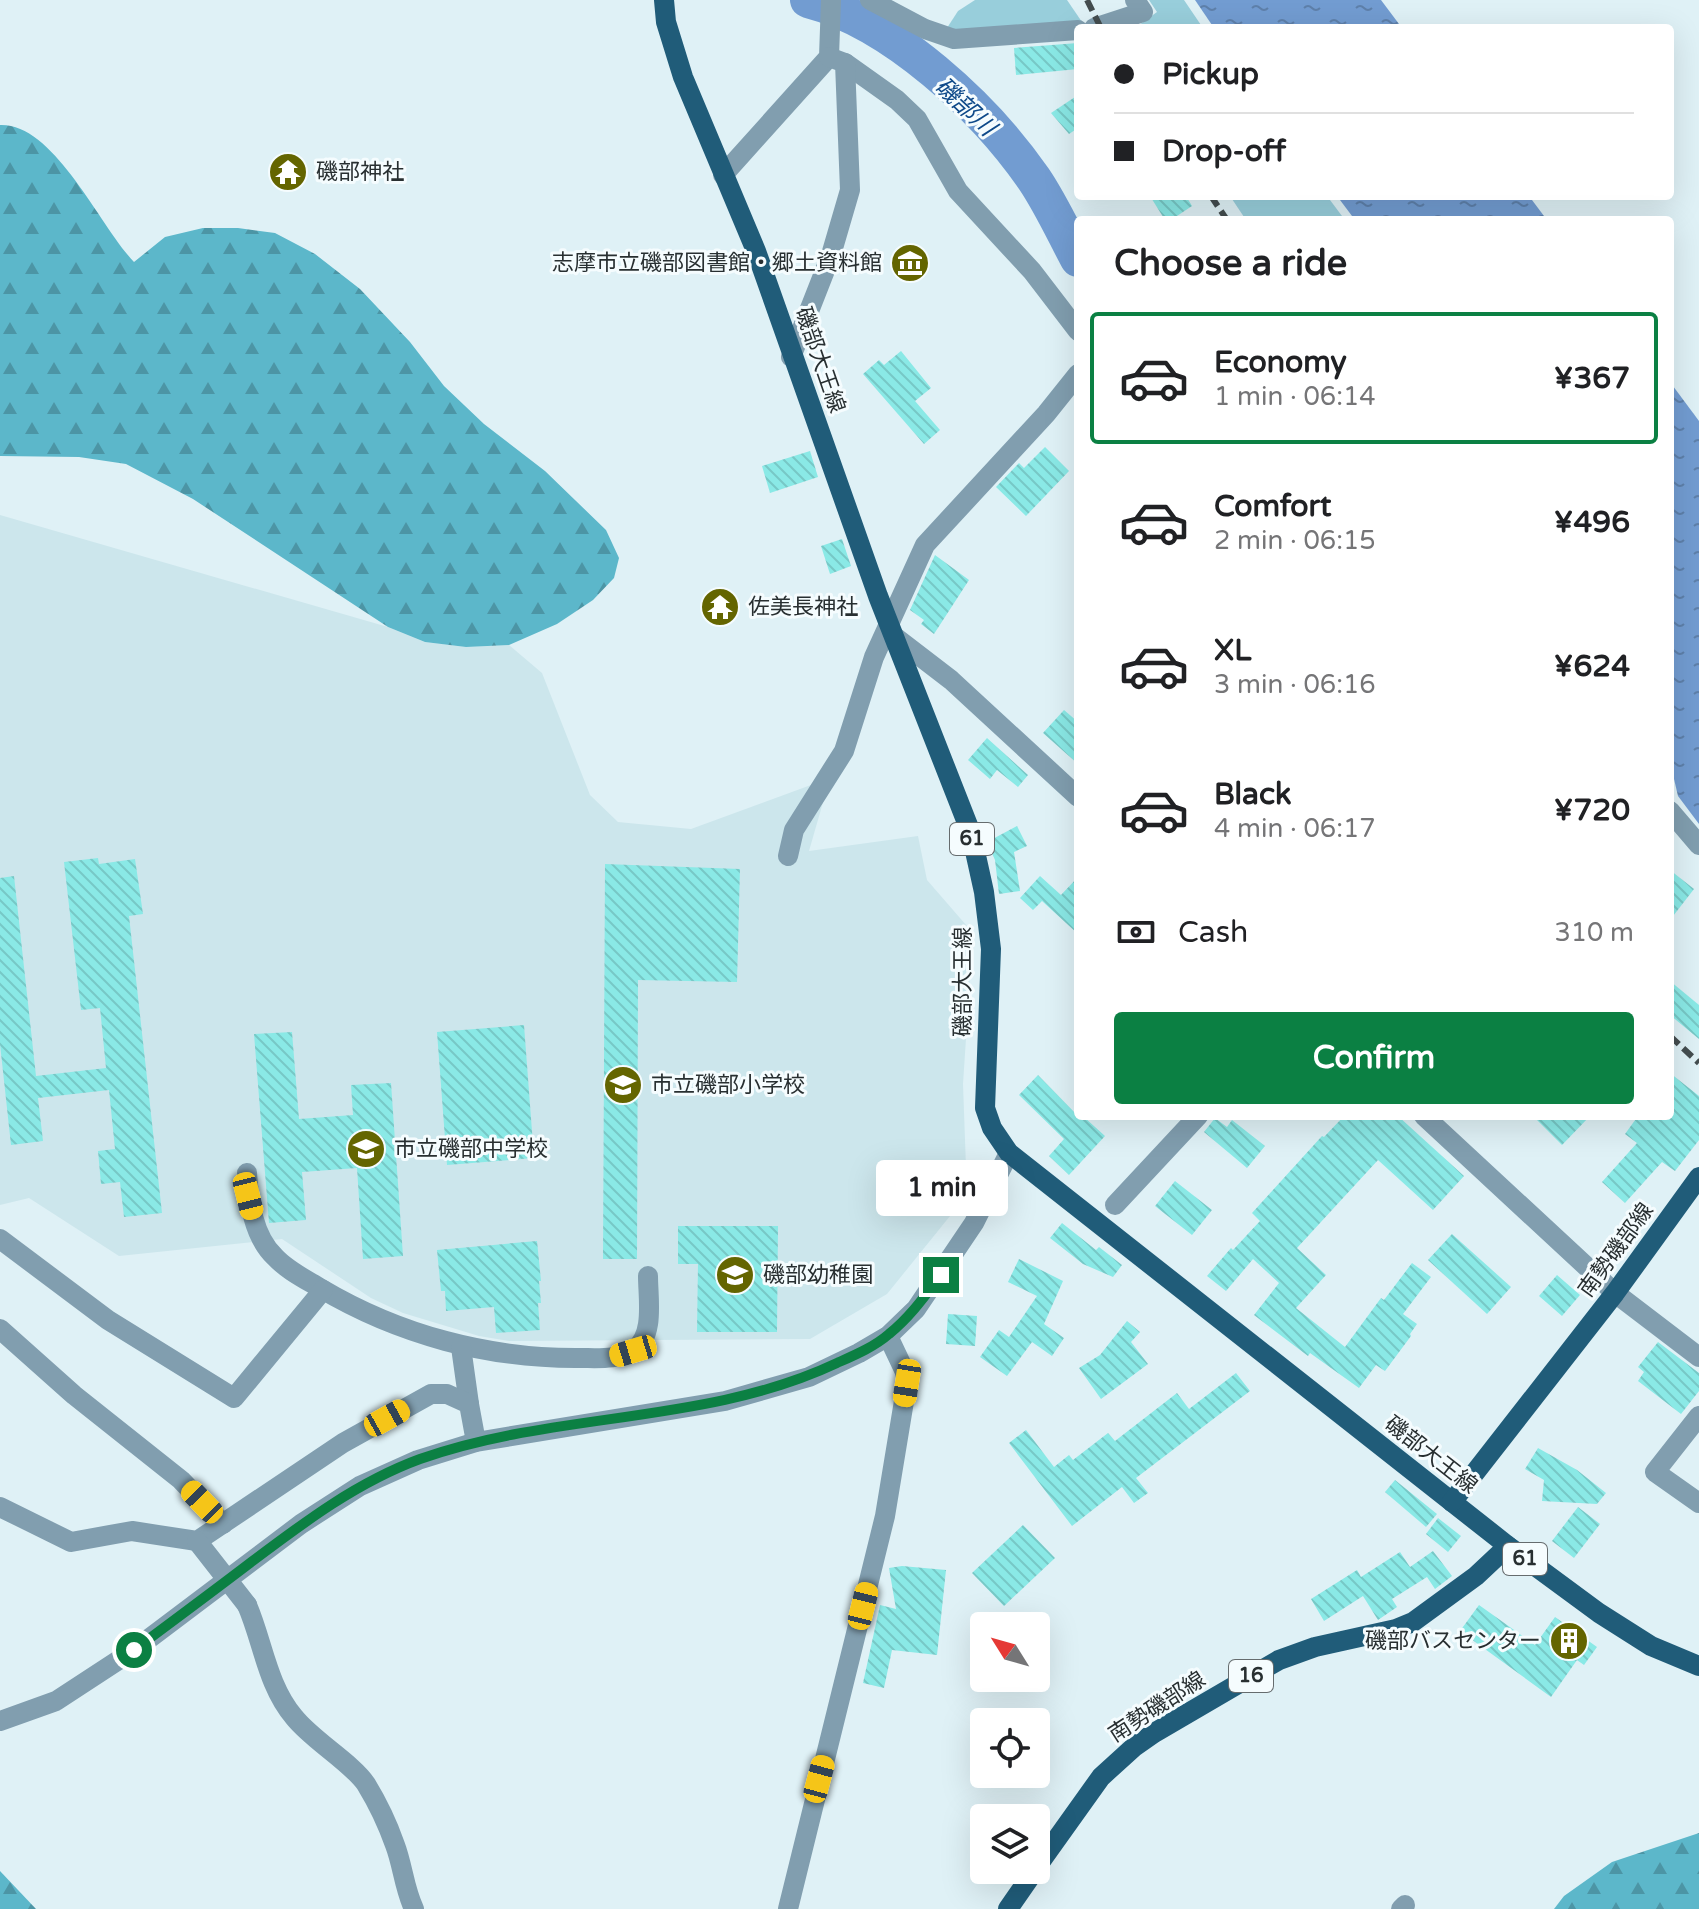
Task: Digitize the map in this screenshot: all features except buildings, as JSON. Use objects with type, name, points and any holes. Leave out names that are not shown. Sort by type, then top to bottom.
[{"type":"main road","name":"磯部大王線","points":[[664,4],[683,77],[776,306],[791,357],[892,630],[971,833],[984,892],[991,949],[984,1097],[988,1120],[1009,1153],[1508,1546],[1599,1613],[1651,1646],[1699,1666]]},
{"type":"main road","name":"南勢磯部線","points":[[1452,1502],[1615,1293],[1699,1177]]},
{"type":"main road","name":"南勢磯部線","points":[[1050,1848],[1101,1777],[1154,1733],[1279,1660],[1315,1647],[1396,1629],[1413,1622],[1476,1576],[1508,1546]]},
{"type":"main road","name":"南勢磯部線","points":[[1008,1909],[1025,1884]]},
{"type":"street","points":[[791,357],[831,255],[850,190],[837,60],[831,31],[831,0]]},
{"type":"street","points":[[870,0],[925,29],[954,39],[1074,30]]},
{"type":"street","points":[[1106,24],[1143,12],[1135,0]]},
{"type":"street","points":[[723,175],[837,60]]},
{"type":"street","points":[[837,60],[897,100],[917,119],[958,191],[1032,271],[1074,326]]},
{"type":"street","points":[[788,856],[794,830],[844,751],[874,657],[892,630],[925,545],[1046,414],[1074,379]]},
{"type":"street","points":[[892,630],[1074,793]]},
{"type":"street","points":[[1674,816],[1699,845]]},
{"type":"street","points":[[1115,1205],[1194,1120]]},
{"type":"street","points":[[1428,1120],[1615,1293],[1699,1357]]},
{"type":"street","points":[[0,1721],[56,1701],[134,1650],[301,1524],[360,1486],[418,1460],[476,1442],[725,1401],[809,1377],[859,1353],[888,1336],[916,1309],[974,1223],[1009,1153]]},
{"type":"street","points":[[247,1173],[248,1196],[256,1225],[263,1242],[276,1258],[354,1308],[461,1347],[536,1358],[611,1358],[633,1351],[647,1336],[648,1276]]},
{"type":"street","points":[[0,1239],[108,1320],[234,1398],[323,1290]]},
{"type":"street","points":[[0,1329],[74,1395],[181,1480],[223,1524]]},
{"type":"street","points":[[788,1909],[885,1516],[907,1383],[888,1336]]},
{"type":"street","points":[[461,1347],[476,1442]]},
{"type":"street","points":[[0,1507],[71,1542],[132,1531],[197,1541],[343,1443],[431,1394],[447,1394],[469,1404]]},
{"type":"street","points":[[1699,1416],[1655,1472],[1699,1503]]},
{"type":"street","points":[[197,1541],[247,1605],[281,1699],[311,1735],[364,1782],[396,1845],[406,1891],[414,1909]]},
{"type":"shaded area","points":[[975,0],[1067,0],[1082,22],[969,34],[947,28],[958,11]]},
{"type":"shaded area","points":[[1149,0],[1184,0],[1200,24],[1140,24],[1157,12]]},
{"type":"shaded area","points":[[1233,200],[1330,200],[1342,216],[1243,216]]},
{"type":"shaded area","points":[[0,515],[388,627],[425,642],[466,647],[509,645],[542,673],[590,795],[618,822],[691,829],[830,778],[809,851],[918,836],[927,880],[973,933],[963,1084],[967,1195],[887,1294],[810,1339],[509,1341],[479,1336],[403,1313],[371,1298],[282,1239],[119,1256],[29,1198],[0,1205]]},
{"type":"green space","points":[[0,125],[20,129],[39,140],[57,158],[134,262],[165,237],[203,228],[238,228],[275,233],[315,254],[360,289],[410,342],[444,386],[484,424],[545,471],[606,530],[619,558],[614,578],[593,600],[557,624],[509,645],[466,647],[425,642],[388,627],[193,499],[126,464],[79,457],[0,456]]},
{"type":"green space","points":[[1699,1833],[1699,1909],[1554,1909],[1564,1896],[1612,1862]]},
{"type":"green space","points":[[0,1871],[36,1909],[0,1909]]},
{"type":"water","points":[[1195,0],[1381,0],[1399,24],[1211,24]]},
{"type":"water","points":[[1340,200],[1532,200],[1544,216],[1352,216]]},
{"type":"water","points":[[1674,387],[1699,421],[1699,824],[1678,796],[1674,779]]},
{"type":"waterway","name":"磯部川","points":[[808,0],[872,27],[934,71],[963,97],[990,124],[1034,179],[1074,251]]},
{"type":"railway","points":[[1087,0],[1099,24]]},
{"type":"railway","points":[[1214,200],[1224,216]]},
{"type":"railway","points":[[1674,1040],[1699,1063]]},
{"type":"place","name":"磯部神社","points":[[288,172]]},
{"type":"place","name":"志摩市立磯部図書館・郷土資料館","points":[[910,263]]},
{"type":"place","name":"佐美長神社","points":[[720,607]]},
{"type":"place","name":"市立磯部小学校","points":[[623,1085]]},
{"type":"place","name":"市立磯部中学校","points":[[366,1149]]},
{"type":"place","name":"磯部幼稚園","points":[[735,1275]]},
{"type":"place","name":"磯部バスセンター","points":[[1569,1641]]},
{"type":"route","points":[[134,1650],[301,1524],[360,1486],[418,1460],[476,1442],[725,1401],[809,1377],[888,1336],[916,1309],[941,1275]]}]
